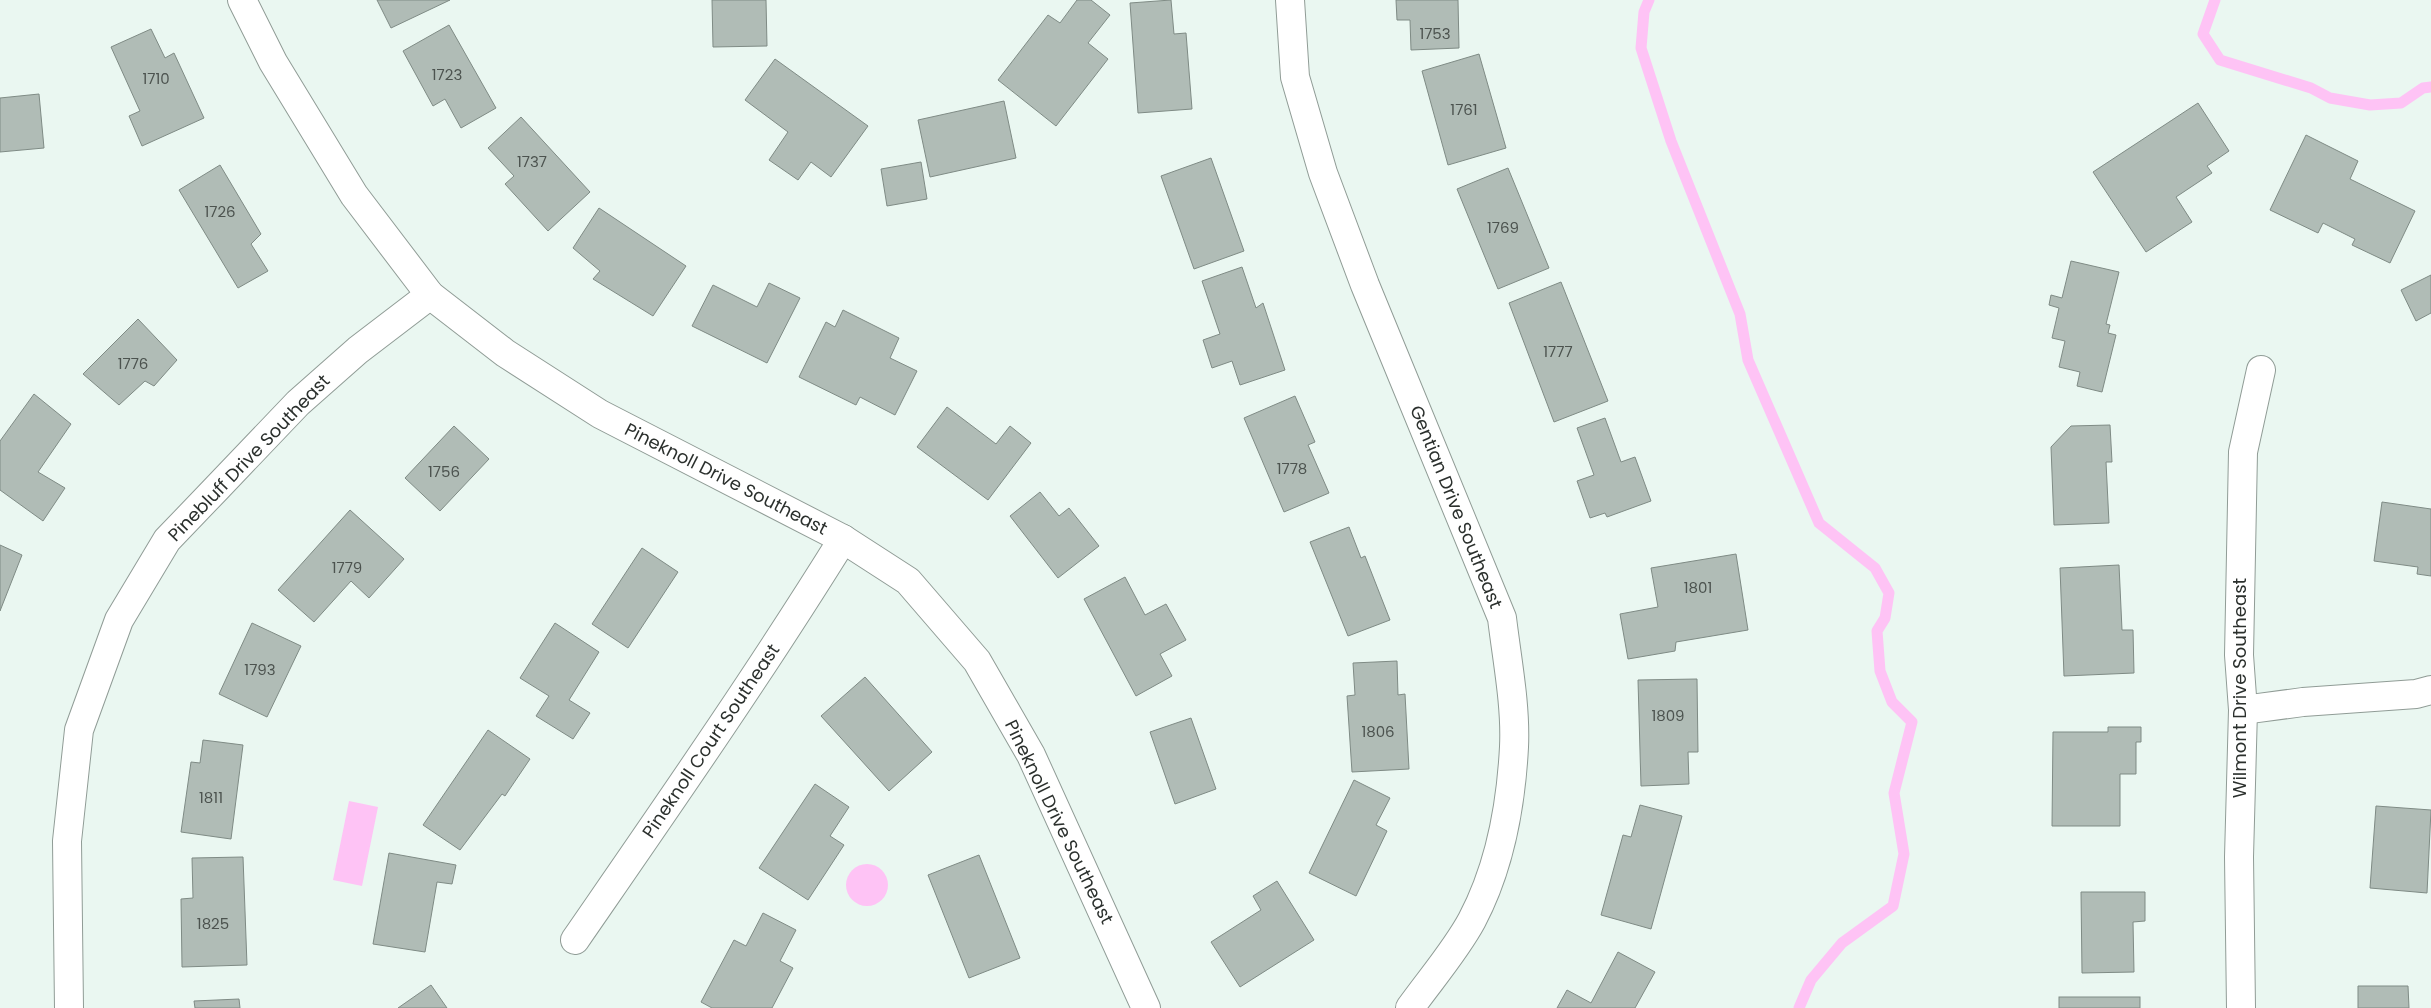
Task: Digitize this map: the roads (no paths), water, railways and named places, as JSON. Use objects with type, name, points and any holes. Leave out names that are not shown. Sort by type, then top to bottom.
[{"type":"street","name":"Pineknoll Drive Southeast","points":[[242,0],[273,62],[354,195],[430,296],[505,353],[600,414],[843,539],[908,581],[977,661],[1031,755],[1146,1008]]},
{"type":"street","name":"Gentian Drive Southeast","points":[[1290,0],[1295,77],[1322,173],[1365,285],[1502,618],[1510,675],[1514,747],[1507,811],[1494,867],[1472,921],[1410,1008]]},
{"type":"street","name":"Pinebluff Drive Southeast","points":[[69,1008],[67,841],[79,730],[119,620],[167,540],[298,403],[358,350],[430,296]]},
{"type":"street","name":"Wilmont Drive Southeast","points":[[2241,1008],[2238,857],[2242,710],[2239,655],[2243,452],[2261,370]]},
{"type":"street","name":"Pineknoll Court Southeast","points":[[575,940],[665,812],[797,614],[843,539]]},
{"type":"street","points":[[2242,710],[2303,702],[2416,694],[2431,690]]},
{"type":"waterway","points":[[1649,0],[1644,12],[1641,48],[1671,141],[1740,314],[1748,360],[1819,523],[1875,568],[1889,593],[1885,618],[1877,631],[1880,671],[1892,702],[1912,722],[1894,793],[1904,854],[1893,906],[1842,943],[1811,980],[1799,1008]]},
{"type":"waterway","points":[[2215,0],[2203,34],[2220,60],[2311,88],[2330,98],[2370,105],[2401,103],[2423,88],[2431,87]]}]
